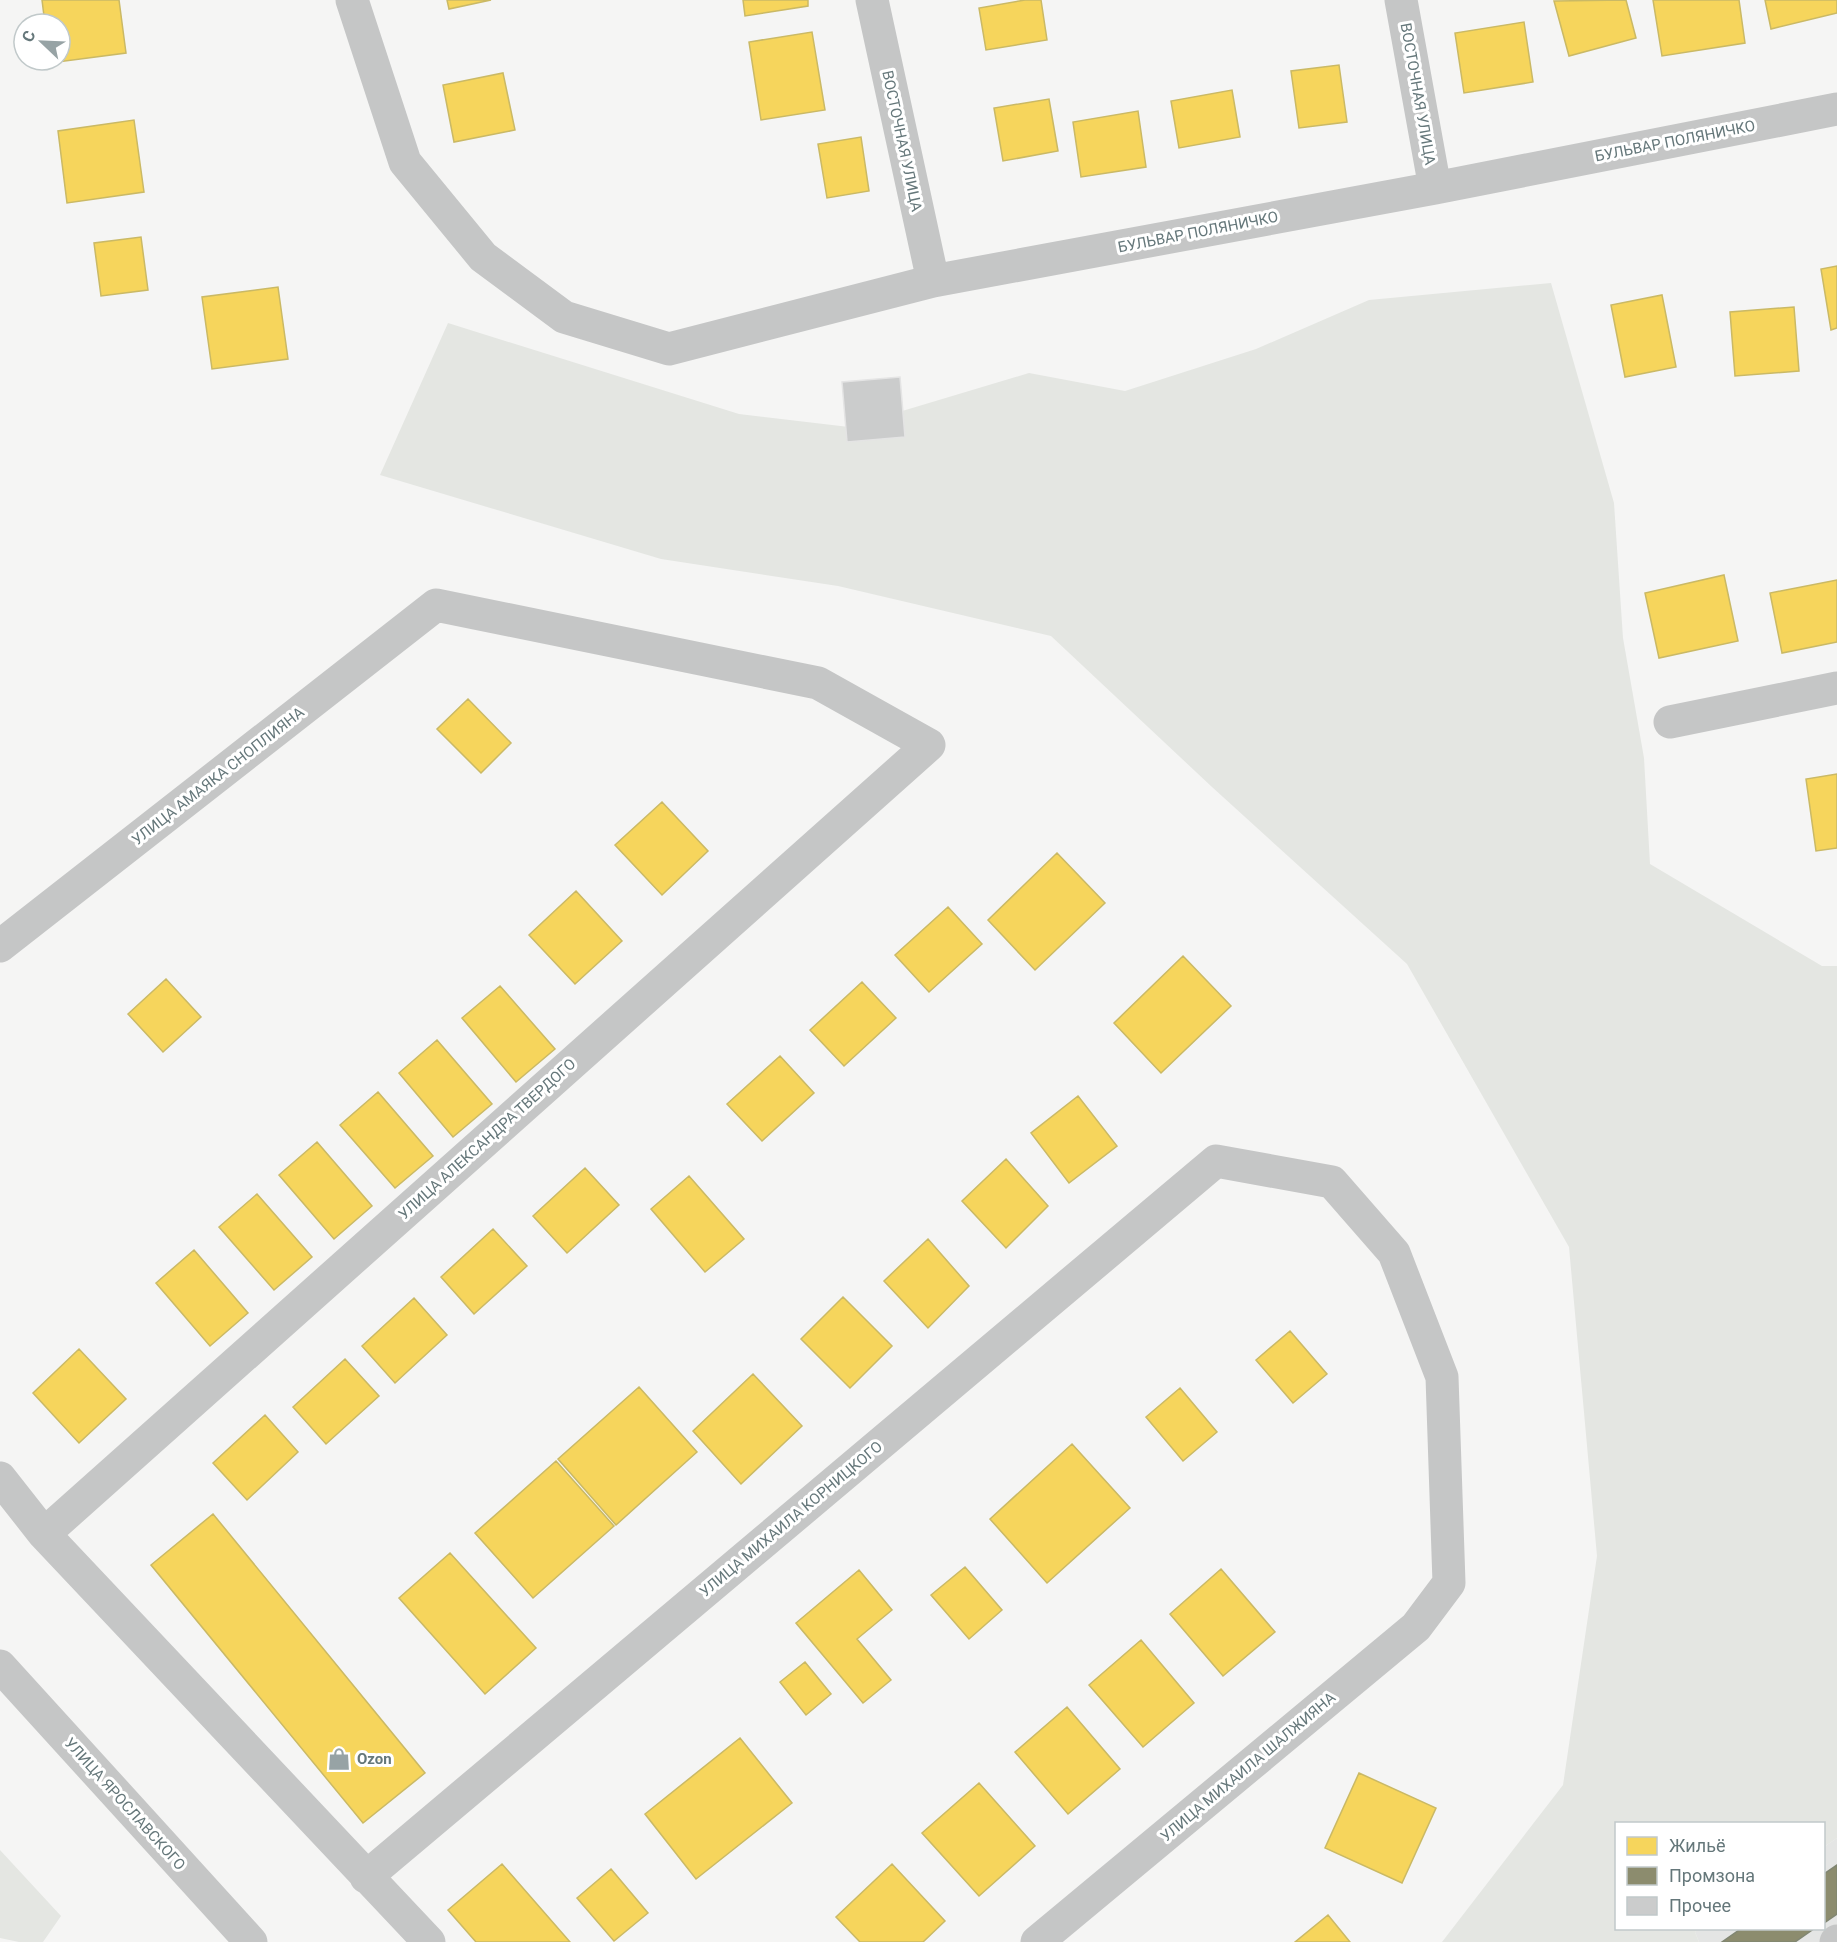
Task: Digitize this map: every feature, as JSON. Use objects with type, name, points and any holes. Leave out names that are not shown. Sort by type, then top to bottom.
[{"type":"street","name":"БУЛЬВАР ПОЛЯНИЧКО","points":[[352,0],[405,162],[483,258],[564,317],[669,349],[933,281],[1435,188],[1837,109]]},
{"type":"street","name":"ВОСТОЧНАЯ УЛИЦА","points":[[872,0],[933,281]]},
{"type":"street","name":"ВОСТОЧНАЯ УЛИЦА","points":[[1401,0],[1435,188]]},
{"type":"street","name":"УЛИЦА АМАЯКА СНОПЛИЯНА","points":[[0,946],[436,605],[818,683],[929,745]]},
{"type":"street","points":[[1670,722],[1837,688]]},
{"type":"street","name":"УЛИЦА АЛЕКСАНДРА ТВЕРДОГО","points":[[44,1534],[929,745]]},
{"type":"street","name":"УЛИЦА МИХАИЛА КОРНИЦКОГО","points":[[366,1877],[1216,1161],[1332,1182],[1394,1253],[1442,1377],[1449,1583]]},
{"type":"street","points":[[0,1478],[44,1534],[429,1942]]},
{"type":"street","name":"УЛИЦА МИХАИЛА ШАЛЖИЯНА","points":[[1036,1942],[1416,1627],[1449,1583]]},
{"type":"street","name":"УЛИЦА ЯРОСЛАВСКОГО","points":[[0,1666],[251,1942]]},
{"type":"shaded area","points":[[1551,283],[1614,503],[1623,638],[1644,758],[1650,864],[1822,966],[1837,966],[1837,1838],[1825,1846],[1825,1822],[1615,1822],[1615,1930],[1698,1930],[1695,1932],[1699,1942],[1442,1942],[1563,1785],[1597,1556],[1569,1247],[1407,964],[1212,787],[1051,636],[838,586],[661,559],[380,475],[448,323],[739,414],[849,427],[1029,373],[1125,391],[1256,349],[1369,300]]},
{"type":"shaded area","points":[[1837,1838],[1837,1942],[1699,1942],[1695,1932],[1698,1930],[1825,1930],[1825,1846]]},
{"type":"shaded area","points":[[0,1850],[61,1916],[43,1942],[19,1942],[0,1938]]},
{"type":"building: Жильё","points":[[42,0],[119,0],[126,53],[72,60],[72,12],[44,12]]},
{"type":"building: Жильё","points":[[447,0],[491,0],[449,9]]},
{"type":"building: Жильё","points":[[743,0],[808,0],[808,6],[745,16]]},
{"type":"building: Жильё","points":[[1025,0],[1041,0],[1047,40],[986,50],[979,8]]},
{"type":"building: Жильё","points":[[1626,0],[1636,38],[1569,56],[1554,1]]},
{"type":"building: Жильё","points":[[1653,0],[1739,0],[1745,43],[1662,56]]},
{"type":"building: Жильё","points":[[1765,0],[1837,0],[1837,13],[1771,29]]},
{"type":"building: Жильё","points":[[1524,22],[1533,82],[1464,93],[1455,33]]},
{"type":"building: Жильё","points":[[812,32],[825,110],[761,120],[749,42]]},
{"type":"building: Жильё","points":[[1339,65],[1347,122],[1299,128],[1291,71]]},
{"type":"building: Жильё","points":[[503,73],[515,130],[454,142],[443,85]]},
{"type":"building: Жильё","points":[[1232,90],[1240,137],[1179,148],[1171,101]]},
{"type":"building: Жильё","points":[[1049,99],[1058,151],[1003,161],[994,108]]},
{"type":"building: Жильё","points":[[1138,111],[1146,167],[1081,177],[1073,122]]},
{"type":"building: Жильё","points":[[134,120],[144,192],[67,203],[58,131]]},
{"type":"building: Жильё","points":[[861,137],[869,191],[827,198],[818,144]]},
{"type":"building: Жильё","points":[[141,237],[148,290],[101,296],[94,243]]},
{"type":"building: Жильё","points":[[1837,266],[1837,328],[1831,330],[1821,269]]},
{"type":"building: Жильё","points":[[278,287],[288,359],[212,369],[202,297]]},
{"type":"building: Жильё","points":[[1662,295],[1676,367],[1625,377],[1611,305]]},
{"type":"building: Жильё","points":[[1794,307],[1799,371],[1735,376],[1730,312]]},
{"type":"building: Жильё","points":[[1724,575],[1738,641],[1659,658],[1645,593]]},
{"type":"building: Жильё","points":[[1837,580],[1837,642],[1782,653],[1770,593]]},
{"type":"building: Жильё","points":[[468,699],[511,743],[481,773],[437,729]]},
{"type":"building: Жильё","points":[[1837,774],[1837,848],[1816,851],[1806,779]]},
{"type":"building: Жильё","points":[[662,802],[708,851],[662,895],[615,845]]},
{"type":"building: Жильё","points":[[1057,853],[1105,903],[1035,970],[988,920]]},
{"type":"building: Жильё","points":[[576,891],[622,941],[575,984],[529,935]]},
{"type":"building: Жильё","points":[[948,907],[982,944],[929,992],[895,955]]},
{"type":"building: Жильё","points":[[1183,956],[1231,1006],[1161,1073],[1114,1023]]},
{"type":"building: Жильё","points":[[166,979],[201,1017],[163,1052],[128,1014]]},
{"type":"building: Жильё","points":[[862,982],[896,1018],[844,1066],[810,1030]]},
{"type":"building: Жильё","points":[[500,986],[555,1049],[516,1082],[462,1018]]},
{"type":"building: Жильё","points":[[437,1040],[492,1104],[453,1137],[399,1073]]},
{"type":"building: Жильё","points":[[780,1056],[814,1093],[762,1141],[727,1104]]},
{"type":"building: Жильё","points":[[378,1092],[433,1156],[395,1188],[340,1125]]},
{"type":"building: Жильё","points":[[1078,1096],[1117,1146],[1069,1183],[1031,1133]]},
{"type":"building: Жильё","points":[[317,1142],[372,1206],[334,1239],[279,1175]]},
{"type":"building: Жильё","points":[[1006,1159],[1048,1206],[1006,1248],[962,1201]]},
{"type":"building: Жильё","points":[[585,1168],[619,1205],[567,1253],[533,1216]]},
{"type":"building: Жильё","points":[[689,1176],[744,1239],[705,1272],[651,1209]]},
{"type":"building: Жильё","points":[[257,1194],[312,1257],[274,1290],[219,1227]]},
{"type":"building: Жильё","points":[[493,1229],[527,1266],[474,1314],[441,1277]]},
{"type":"building: Жильё","points":[[928,1239],[969,1286],[928,1328],[884,1281]]},
{"type":"building: Жильё","points":[[194,1250],[248,1313],[210,1346],[156,1283]]},
{"type":"building: Жильё","points":[[843,1297],[892,1346],[850,1388],[801,1339]]},
{"type":"building: Жильё","points":[[414,1298],[447,1335],[395,1383],[362,1346]]},
{"type":"building: Жильё","points":[[1290,1331],[1327,1374],[1293,1403],[1256,1360]]},
{"type":"building: Жильё","points":[[79,1349],[126,1399],[79,1443],[33,1393]]},
{"type":"building: Жильё","points":[[345,1359],[379,1396],[326,1444],[293,1407]]},
{"type":"building: Жильё","points":[[753,1374],[802,1426],[741,1484],[693,1431]]},
{"type":"building: Жильё","points":[[639,1387],[697,1452],[616,1525],[558,1459]]},
{"type":"building: Жильё","points":[[1180,1388],[1217,1432],[1183,1461],[1146,1417]]},
{"type":"building: Жильё","points":[[265,1415],[298,1452],[247,1500],[213,1463]]},
{"type":"building: Жильё","points":[[1072,1444],[1130,1508],[1047,1583],[990,1519]]},
{"type":"building: Жильё","points":[[556,1461],[614,1526],[533,1598],[475,1533]]},
{"type":"building: Жильё","points":[[213,1514],[425,1773],[363,1823],[151,1565]]},
{"type":"building: Жильё","points":[[450,1553],[536,1648],[485,1694],[399,1598]]},
{"type":"building: Жильё","points":[[965,1567],[1002,1610],[969,1639],[931,1595]]},
{"type":"building: Жильё","points":[[1221,1569],[1275,1632],[1223,1676],[1170,1614]]},
{"type":"building: Жильё","points":[[859,1570],[892,1610],[857,1639],[891,1680],[863,1703],[796,1623]]},
{"type":"building: Жильё","points":[[1141,1640],[1194,1703],[1143,1747],[1089,1685]]},
{"type":"building: Жильё","points":[[805,1662],[831,1694],[806,1715],[780,1682]]},
{"type":"building: Жильё","points":[[1067,1707],[1120,1769],[1068,1814],[1015,1752]]},
{"type":"building: Жильё","points":[[740,1738],[792,1803],[696,1879],[645,1814]]},
{"type":"building: Жильё","points":[[1359,1773],[1436,1808],[1402,1883],[1325,1848]]},
{"type":"building: Жильё","points":[[979,1783],[1035,1846],[979,1896],[922,1833]]},
{"type":"building: Жильё","points":[[502,1864],[570,1942],[476,1942],[448,1910]]},
{"type":"building: Жильё","points":[[892,1864],[945,1921],[923,1942],[860,1942],[836,1917]]},
{"type":"building: Жильё","points":[[611,1869],[648,1913],[614,1941],[577,1898]]},
{"type":"building: Жильё","points":[[1328,1915],[1350,1942],[1295,1942]]},
{"type":"building: Промзона","points":[[1837,1865],[1837,1914],[1825,1922],[1825,1873]]},
{"type":"building: Промзона","points":[[1739,1930],[1812,1930],[1795,1942],[1722,1942]]},
{"type":"building: Прочее","points":[[900,377],[905,437],[847,442],[842,382]]},
{"type":"place","name":"Ozon","points":[[339,1759]]}]
